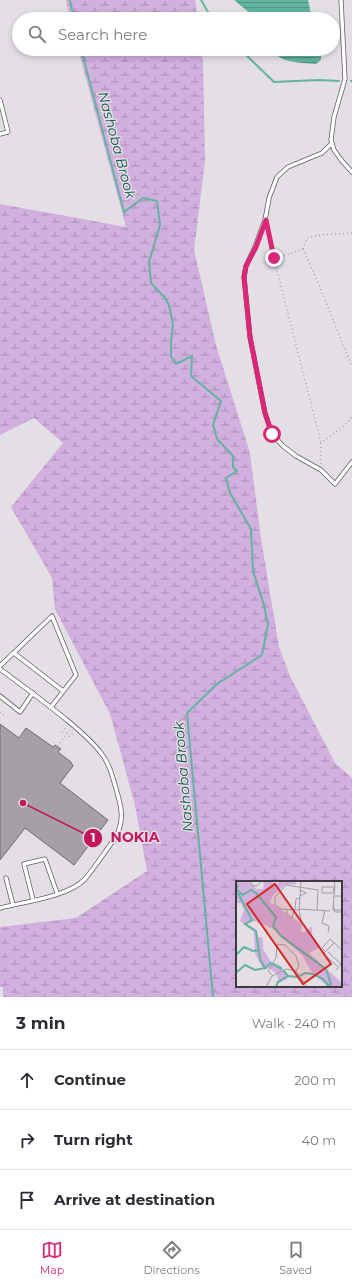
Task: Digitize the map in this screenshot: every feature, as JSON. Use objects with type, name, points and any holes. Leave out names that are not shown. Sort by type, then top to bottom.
[{"type":"lane","points":[[341,0],[345,79],[334,117],[331,132],[331,144],[342,161],[352,172]]},
{"type":"lane","points":[[0,100],[8,132],[0,134]]},
{"type":"lane","points":[[331,144],[322,153],[288,167],[277,177],[269,198],[266,220],[256,247],[246,266],[244,277],[250,337],[265,413],[272,434],[283,446],[296,456],[321,470],[335,484],[352,462]]},
{"type":"lane","points":[[0,666],[52,616],[76,675],[51,707]]},
{"type":"lane","points":[[14,653],[63,691]]},
{"type":"lane","points":[[0,669],[33,693],[84,734],[102,753],[111,770],[121,806],[122,821],[116,836],[84,880],[74,887],[57,893],[0,908]]},
{"type":"lane","points":[[0,696],[20,712],[33,693]]},
{"type":"lane","points":[[33,900],[24,864],[45,859],[57,893]]},
{"type":"lane","points":[[6,878],[13,905]]},
{"type":"path","points":[[266,220],[274,258],[321,443],[321,470]]},
{"type":"path","points":[[352,233],[319,235],[307,238],[303,249],[352,367]]},
{"type":"path","points":[[274,258],[303,249]]},
{"type":"path","points":[[321,443],[345,425],[352,417]]},
{"type":"path","points":[[0,712],[5,716]]},
{"type":"path","points":[[62,732],[66,727]]},
{"type":"path","points":[[57,746],[70,730]]},
{"type":"path","points":[[69,737],[73,733]]},
{"type":"green space","points":[[66,0],[195,0],[197,12],[69,12]]},
{"type":"green space","points":[[80,56],[202,56],[205,161],[194,250],[216,345],[250,453],[261,539],[279,647],[290,676],[335,763],[352,778],[352,997],[3,997],[3,987],[0,987],[0,927],[76,918],[147,871],[135,805],[110,714],[55,609],[52,578],[11,507],[63,443],[34,418],[0,435],[0,204],[126,227]]},
{"type":"shaded area","points":[[234,0],[308,0],[311,12],[249,12]]},
{"type":"shaded area","points":[[279,56],[321,56],[321,60],[316,64],[289,61]]},
{"type":"building","points":[[0,724],[19,738],[26,728],[53,747],[55,745],[61,749],[58,752],[71,762],[73,766],[60,783],[108,820],[74,865],[25,828],[0,860]]},
{"type":"waterway","name":"Nashoba Brook","points":[[70,0],[73,12]]},
{"type":"waterway","points":[[201,0],[208,12]]},
{"type":"waterway","name":"Nashoba Brook","points":[[83,56],[124,212],[143,198],[157,201],[160,225],[149,262],[151,283],[165,298],[169,305],[173,324],[171,356],[176,364],[192,356],[191,376],[221,401],[213,425],[217,439],[233,456],[233,467],[237,471],[226,478],[230,493],[251,529],[253,571],[268,624],[262,655],[217,684],[187,713],[213,997]]},
{"type":"waterway","points":[[247,56],[274,82],[319,80],[339,81]]},
{"type":"place","name":"NOKIA","points":[[23,803]]},
{"type":"route","points":[[272,434],[265,413],[250,337],[244,277],[246,266],[256,247],[266,220],[274,258]]}]
